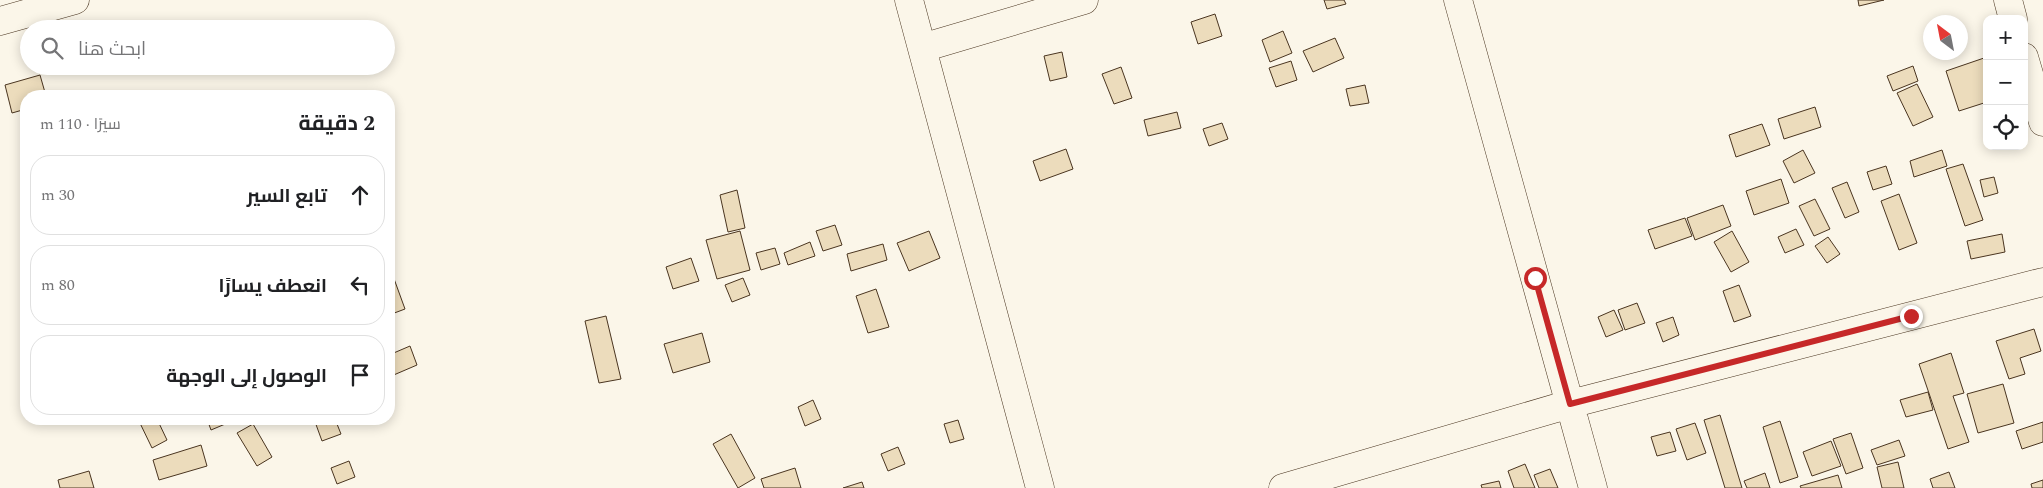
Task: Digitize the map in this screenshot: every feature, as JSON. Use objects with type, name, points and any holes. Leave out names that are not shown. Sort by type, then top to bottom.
[{"type":"street","points":[[0,21],[75,0]]},
{"type":"street","points":[[909,0],[1040,488]]},
{"type":"street","points":[[922,48],[1084,0]]},
{"type":"street","points":[[1458,0],[1594,488]]},
{"type":"street","points":[[2008,0],[2012,15]]},
{"type":"street","points":[[2025,60],[2043,122]]},
{"type":"street","points":[[1283,488],[1570,404],[2043,282]]},
{"type":"building","points":[[1324,0],[1344,0],[1346,4],[1327,9]]},
{"type":"building","points":[[1858,0],[1884,0],[1859,6]]},
{"type":"building","points":[[1215,14],[1222,36],[1198,44],[1191,22]]},
{"type":"building","points":[[1283,31],[1292,53],[1270,62],[1262,40]]},
{"type":"building","points":[[1335,38],[1344,58],[1313,72],[1303,51]]},
{"type":"building","points":[[1062,52],[1067,77],[1050,81],[1044,56]]},
{"type":"building","points":[[1983,58],[1983,103],[1959,111],[1946,71]]},
{"type":"building","points":[[1291,61],[1297,80],[1276,87],[1269,68]]},
{"type":"building","points":[[1913,66],[1918,81],[1893,91],[1887,76]]},
{"type":"building","points":[[1121,67],[1132,98],[1114,104],[1102,74]]},
{"type":"building","points":[[40,75],[44,90],[20,90],[20,111],[12,113],[5,85]]},
{"type":"building","points":[[1917,84],[1933,117],[1913,126],[1897,93]]},
{"type":"building","points":[[1365,85],[1369,103],[1350,106],[1346,89]]},
{"type":"building","points":[[1815,107],[1821,127],[1784,139],[1778,119]]},
{"type":"building","points":[[1177,112],[1181,128],[1148,136],[1144,120]]},
{"type":"building","points":[[1222,123],[1228,139],[1209,146],[1203,129]]},
{"type":"building","points":[[1762,124],[1770,145],[1736,157],[1729,135]]},
{"type":"building","points":[[1066,149],[1073,169],[1040,181],[1033,161]]},
{"type":"building","points":[[1803,150],[1815,173],[1794,183],[1783,161]]},
{"type":"building","points":[[1942,150],[1947,166],[1914,177],[1910,161]]},
{"type":"building","points":[[1963,164],[1983,220],[1965,226],[1946,169]]},
{"type":"building","points":[[1886,166],[1892,184],[1873,190],[1867,172]]},
{"type":"building","points":[[1994,177],[1998,193],[1984,197],[1980,180]]},
{"type":"building","points":[[1781,179],[1789,203],[1754,215],[1746,191]]},
{"type":"building","points":[[1847,182],[1859,212],[1845,218],[1832,188]]},
{"type":"building","points":[[737,190],[745,228],[728,232],[720,195]]},
{"type":"building","points":[[1899,194],[1917,243],[1899,250],[1881,201]]},
{"type":"building","points":[[1815,199],[1830,229],[1814,236],[1799,206]]},
{"type":"building","points":[[1723,205],[1731,226],[1695,240],[1687,218]]},
{"type":"building","points":[[1685,218],[1692,236],[1655,249],[1648,230]]},
{"type":"building","points":[[835,225],[842,245],[823,251],[816,231]]},
{"type":"building","points":[[1796,229],[1804,245],[1785,253],[1778,237]]},
{"type":"building","points":[[740,231],[750,270],[717,279],[706,240]]},
{"type":"building","points":[[929,231],[940,258],[909,271],[897,243]]},
{"type":"building","points":[[1732,231],[1749,262],[1731,272],[1714,242]]},
{"type":"building","points":[[2002,234],[2005,252],[1971,259],[1967,241]]},
{"type":"building","points":[[1828,237],[1840,254],[1827,263],[1815,246]]},
{"type":"building","points":[[810,242],[815,256],[788,265],[784,253]]},
{"type":"building","points":[[883,244],[887,260],[851,271],[847,254]]},
{"type":"building","points":[[775,248],[780,264],[761,270],[756,253]]},
{"type":"building","points":[[691,258],[699,281],[673,289],[666,267]]},
{"type":"building","points":[[743,278],[750,295],[732,302],[725,285]]},
{"type":"building","points":[[395,282],[405,309],[395,313]]},
{"type":"building","points":[[1739,285],[1751,316],[1734,322],[1723,291]]},
{"type":"building","points":[[876,289],[889,327],[868,333],[856,296]]},
{"type":"building","points":[[1637,303],[1645,323],[1625,330],[1618,310]]},
{"type":"building","points":[[1614,310],[1623,330],[1606,337],[1598,317]]},
{"type":"building","points":[[606,316],[621,379],[599,383],[585,321]]},
{"type":"building","points":[[1673,317],[1679,335],[1663,342],[1656,323]]},
{"type":"building","points":[[2034,329],[2041,351],[2020,358],[2025,374],[2009,379],[1996,341]]},
{"type":"building","points":[[702,333],[710,362],[673,373],[664,344]]},
{"type":"building","points":[[410,346],[417,365],[395,374],[395,352]]},
{"type":"building","points":[[1951,353],[1964,393],[1953,396],[1969,442],[1948,449],[1919,364]]},
{"type":"building","points":[[2003,384],[2014,423],[1978,433],[1967,394]]},
{"type":"building","points":[[1928,392],[1933,410],[1906,417],[1900,400]]},
{"type":"building","points":[[813,400],[821,419],[805,426],[798,407]]},
{"type":"building","points":[[1720,415],[1742,488],[1725,488],[1704,420]]},
{"type":"building","points":[[958,420],[964,439],[950,443],[944,424]]},
{"type":"building","points":[[1780,421],[1798,477],[1780,483],[1763,427]]},
{"type":"building","points":[[2043,422],[2043,442],[2022,449],[2016,431]]},
{"type":"building","points":[[1695,423],[1706,453],[1687,460],[1676,429]]},
{"type":"building","points":[[141,425],[160,425],[167,440],[152,448]]},
{"type":"building","points":[[209,425],[223,425],[211,430]]},
{"type":"building","points":[[254,425],[272,457],[257,466],[237,433]]},
{"type":"building","points":[[316,425],[337,425],[341,434],[322,441]]},
{"type":"building","points":[[1670,432],[1676,451],[1657,456],[1651,437]]},
{"type":"building","points":[[1851,433],[1863,468],[1846,474],[1833,439]]},
{"type":"building","points":[[731,434],[755,478],[738,488],[713,444]]},
{"type":"building","points":[[1899,440],[1905,456],[1877,465],[1871,450]]},
{"type":"building","points":[[1831,441],[1841,466],[1812,476],[1803,452]]},
{"type":"building","points":[[201,445],[207,466],[159,480],[153,460]]},
{"type":"building","points":[[898,447],[905,464],[888,471],[881,454]]},
{"type":"building","points":[[349,461],[355,477],[337,484],[331,468]]},
{"type":"building","points":[[1898,462],[1904,488],[1882,488],[1877,467]]},
{"type":"building","points":[[1525,464],[1535,488],[1514,488],[1508,471]]},
{"type":"building","points":[[795,468],[801,488],[764,488],[761,479]]},
{"type":"building","points":[[1550,469],[1558,488],[1539,488],[1534,475]]},
{"type":"building","points":[[89,471],[94,488],[60,488],[58,480]]},
{"type":"building","points":[[1949,472],[1955,488],[1933,488],[1930,479]]},
{"type":"building","points":[[1765,473],[1770,488],[1747,488],[1744,481]]},
{"type":"building","points":[[1838,475],[1842,488],[1801,488],[1800,486]]},
{"type":"building","points":[[2043,480],[2043,488],[2032,488],[2031,484]]},
{"type":"building","points":[[1499,481],[1501,488],[1482,488],[1481,485]]},
{"type":"building","points":[[862,482],[864,488],[843,488]]},
{"type":"route","points":[[1535,278],[1570,404],[1911,316]]}]
